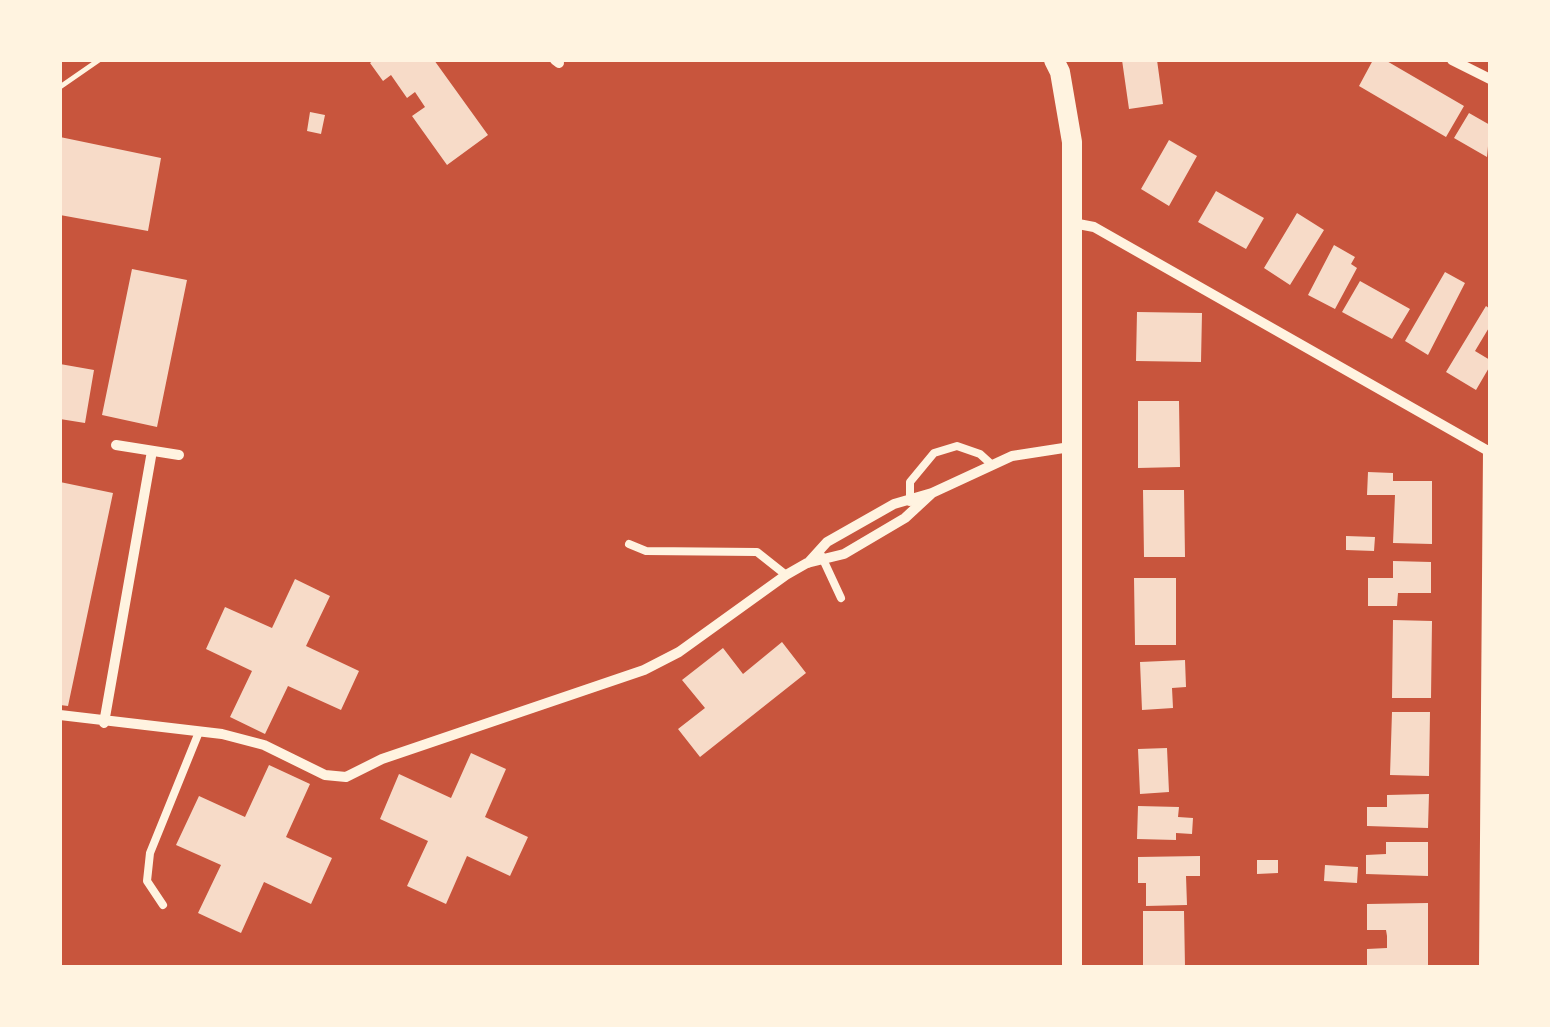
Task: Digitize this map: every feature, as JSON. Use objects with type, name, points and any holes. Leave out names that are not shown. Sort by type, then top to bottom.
[{"type":"main road","points":[[1054,60],[1060,72],[1072,142],[1072,967]]},
{"type":"street","points":[[1452,60],[1490,79]]},
{"type":"street","points":[[1073,223],[1094,227],[1489,451],[1484,967]]},
{"type":"street","points":[[116,446],[179,456]]},
{"type":"street","points":[[60,715],[198,732],[264,745],[325,775],[346,776],[382,759],[644,670],[678,652],[786,575],[821,555],[844,554],[932,493],[991,464],[1070,447]]},
{"type":"street","points":[[104,723],[152,451]]},
{"type":"street","points":[[821,555],[827,542],[912,505]]},
{"type":"lane","points":[[912,505],[910,482],[934,453],[956,446],[980,454],[991,464]]},
{"type":"lane","points":[[630,544],[646,550],[757,552],[786,575]]},
{"type":"lane","points":[[821,555],[841,598]]},
{"type":"lane","points":[[163,905],[147,880],[150,854],[198,732]]},
{"type":"path","points":[[60,86],[100,60]]},
{"type":"building","points":[[434,60],[488,135],[447,165],[412,116],[425,107],[415,92],[407,98],[391,75],[383,81],[370,63]]},
{"type":"building","points":[[1122,60],[1157,60],[1163,104],[1129,109]]},
{"type":"building","points":[[1373,60],[1385,60],[1464,106],[1446,137],[1359,86]]},
{"type":"building","points":[[310,112],[325,115],[321,134],[307,131]]},
{"type":"building","points":[[1469,113],[1490,125],[1487,157],[1454,138]]},
{"type":"building","points":[[60,137],[161,158],[148,231],[60,215]]},
{"type":"building","points":[[1169,140],[1197,156],[1169,206],[1141,189]]},
{"type":"building","points":[[1216,191],[1264,218],[1246,249],[1198,222]]},
{"type":"building","points":[[1297,213],[1324,230],[1290,285],[1264,268]]},
{"type":"building","points":[[1334,245],[1355,257],[1351,264],[1357,268],[1335,309],[1308,295]]},
{"type":"building","points":[[132,269],[187,280],[157,427],[102,415]]},
{"type":"building","points":[[1445,272],[1465,283],[1428,355],[1405,341]]},
{"type":"building","points":[[1360,281],[1410,309],[1392,339],[1342,312]]},
{"type":"building","points":[[1486,306],[1490,309],[1490,326],[1475,351],[1490,360],[1490,366],[1476,390],[1446,372]]},
{"type":"building","points":[[1137,312],[1202,313],[1201,362],[1136,361]]},
{"type":"building","points":[[60,364],[94,370],[85,423],[60,419]]},
{"type":"building","points":[[1138,401],[1179,401],[1180,467],[1138,468]]},
{"type":"building","points":[[1368,472],[1393,473],[1393,481],[1432,481],[1432,544],[1393,543],[1395,495],[1367,495]]},
{"type":"building","points":[[60,482],[113,493],[68,706],[60,705]]},
{"type":"building","points":[[1143,490],[1184,490],[1185,557],[1144,557]]},
{"type":"building","points":[[1346,536],[1375,537],[1374,551],[1346,550]]},
{"type":"building","points":[[1393,561],[1431,562],[1431,593],[1398,593],[1397,606],[1368,606],[1368,578],[1393,578]]},
{"type":"building","points":[[1134,578],[1176,578],[1176,645],[1135,645]]},
{"type":"building","points":[[295,579],[330,596],[306,646],[359,671],[341,710],[288,686],[265,734],[230,717],[252,671],[206,649],[225,607],[272,628]]},
{"type":"building","points":[[1393,620],[1432,621],[1431,698],[1392,698]]},
{"type":"building","points":[[782,642],[806,673],[700,757],[678,729],[705,708],[682,680],[723,648],[743,674]]},
{"type":"building","points":[[1185,660],[1186,687],[1172,688],[1173,708],[1142,710],[1140,662]]},
{"type":"building","points":[[1392,712],[1430,712],[1429,776],[1390,775]]},
{"type":"building","points":[[1167,748],[1169,792],[1140,794],[1138,749]]},
{"type":"building","points":[[471,753],[506,769],[485,817],[528,837],[510,876],[467,856],[446,904],[407,886],[428,841],[380,819],[399,774],[451,798]]},
{"type":"building","points":[[269,765],[310,784],[286,837],[332,858],[311,904],[264,882],[241,933],[198,913],[221,865],[176,845],[199,796],[245,817]]},
{"type":"building","points":[[1429,794],[1428,828],[1367,826],[1367,807],[1387,807],[1387,795]]},
{"type":"building","points":[[1138,806],[1179,807],[1178,817],[1193,818],[1192,834],[1176,833],[1176,840],[1137,839]]},
{"type":"building","points":[[1386,842],[1428,842],[1428,876],[1366,874],[1366,855],[1386,854]]},
{"type":"building","points":[[1200,856],[1200,876],[1186,876],[1187,905],[1146,906],[1146,883],[1138,883],[1138,857]]},
{"type":"building","points":[[1257,860],[1278,860],[1278,873],[1257,874]]},
{"type":"building","points":[[1325,865],[1358,867],[1357,883],[1324,881]]},
{"type":"building","points":[[1428,903],[1428,967],[1367,967],[1367,949],[1387,948],[1387,936],[1386,930],[1367,930],[1367,904]]},
{"type":"building","points":[[1143,911],[1184,911],[1185,967],[1143,967]]}]
